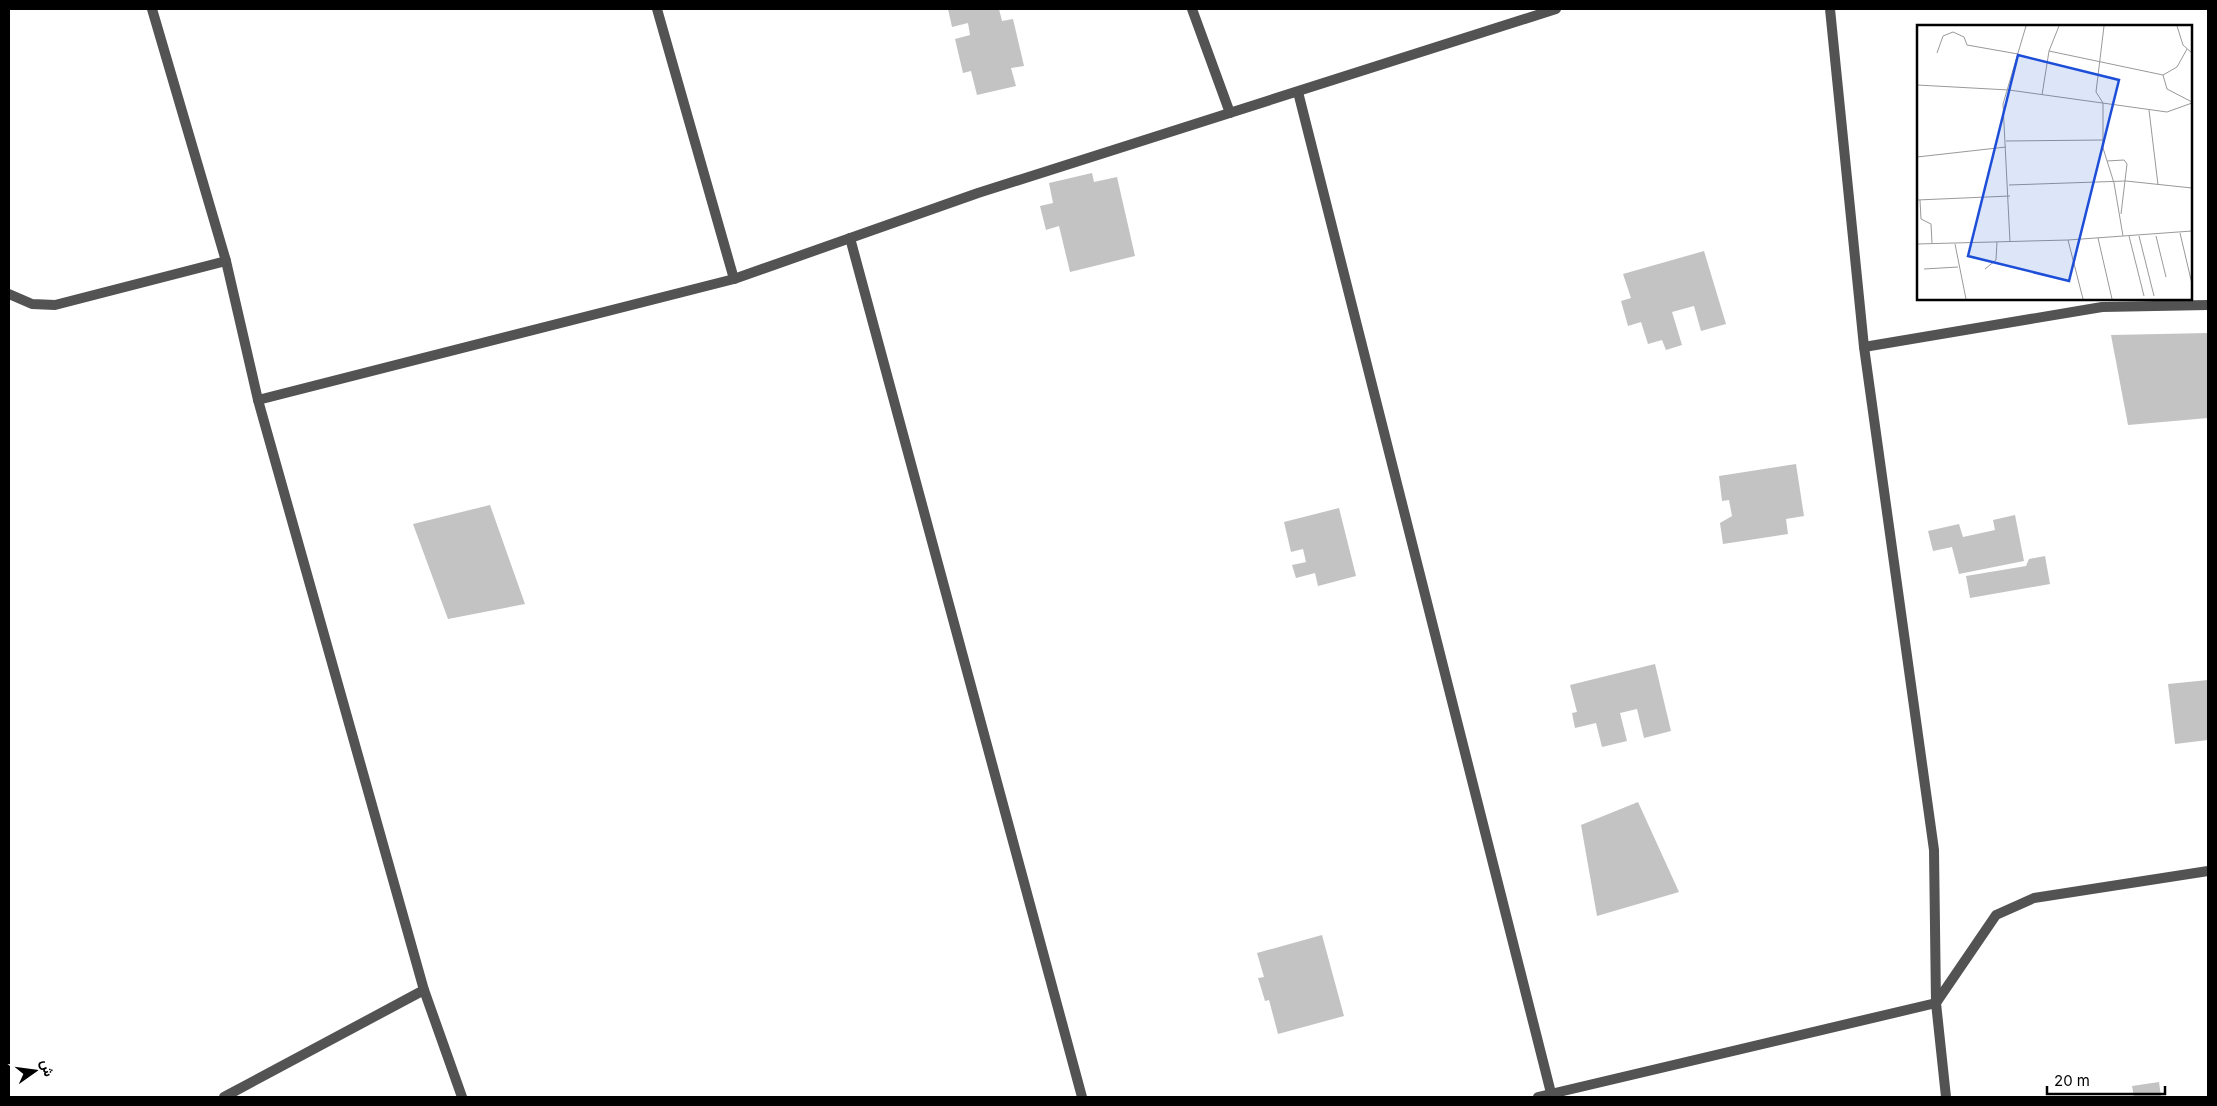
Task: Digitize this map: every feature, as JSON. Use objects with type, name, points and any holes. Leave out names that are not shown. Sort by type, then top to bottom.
[{"type":"street","points":[[152,9],[226,261],[258,400],[424,990],[462,1097]]},
{"type":"street","points":[[657,9],[734,279]]},
{"type":"street","points":[[1192,9],[1230,113]]},
{"type":"street","points":[[258,400],[734,279],[978,193],[1556,9]]},
{"type":"street","points":[[1830,9],[1864,347],[1934,850],[1936,1003],[1946,1097]]},
{"type":"street","points":[[1298,92],[1551,1093]]},
{"type":"street","points":[[850,238],[1082,1097]]},
{"type":"street","points":[[9,294],[32,304],[55,305],[226,261]]},
{"type":"street","points":[[1864,347],[2102,307],[2208,305]]},
{"type":"street","points":[[1538,1097],[1936,1003],[1996,915],[2034,898],[2208,871]]},
{"type":"street","points":[[224,1097],[424,990]]},
{"type":"building","points":[[948,9],[999,9],[1002,21],[1013,19],[1024,66],[1011,68],[1016,86],[977,95],[971,71],[963,73],[955,39],[970,35],[968,23],[952,27]]},
{"type":"building","points":[[1092,173],[1094,182],[1117,177],[1135,256],[1070,272],[1059,226],[1046,230],[1040,206],[1053,203],[1049,183]]},
{"type":"building","points":[[1704,251],[1726,324],[1701,331],[1694,306],[1672,312],[1682,345],[1666,350],[1662,340],[1648,344],[1641,322],[1628,326],[1621,301],[1631,298],[1623,274]]},
{"type":"building","points":[[2208,333],[2208,418],[2128,425],[2111,335]]},
{"type":"building","points":[[1796,464],[1804,516],[1786,519],[1788,534],[1723,544],[1720,523],[1732,516],[1729,500],[1722,501],[1719,476]]},
{"type":"building","points":[[490,505],[525,604],[448,619],[413,524]]},
{"type":"building","points":[[1339,508],[1356,576],[1318,586],[1315,573],[1296,578],[1292,565],[1306,562],[1303,549],[1291,552],[1284,522]]},
{"type":"building","points":[[2015,515],[2024,561],[1959,574],[1952,547],[1933,551],[1928,531],[1959,524],[1963,537],[1995,530],[1993,520]]},
{"type":"building","points":[[2045,556],[2050,584],[1970,598],[1966,576],[2026,566],[2029,559]]},
{"type":"building","points":[[1655,664],[1671,731],[1644,738],[1637,709],[1620,713],[1627,741],[1602,747],[1596,723],[1575,728],[1572,713],[1577,712],[1570,685]]},
{"type":"building","points":[[2208,680],[2208,740],[2175,744],[2168,684]]},
{"type":"building","points":[[1638,802],[1679,892],[1597,916],[1581,825]]},
{"type":"building","points":[[1322,935],[1344,1016],[1278,1034],[1269,1000],[1265,1001],[1258,978],[1264,977],[1257,953]]},
{"type":"building","points":[[2159,1082],[2161,1097],[2134,1097],[2132,1086]]}]
